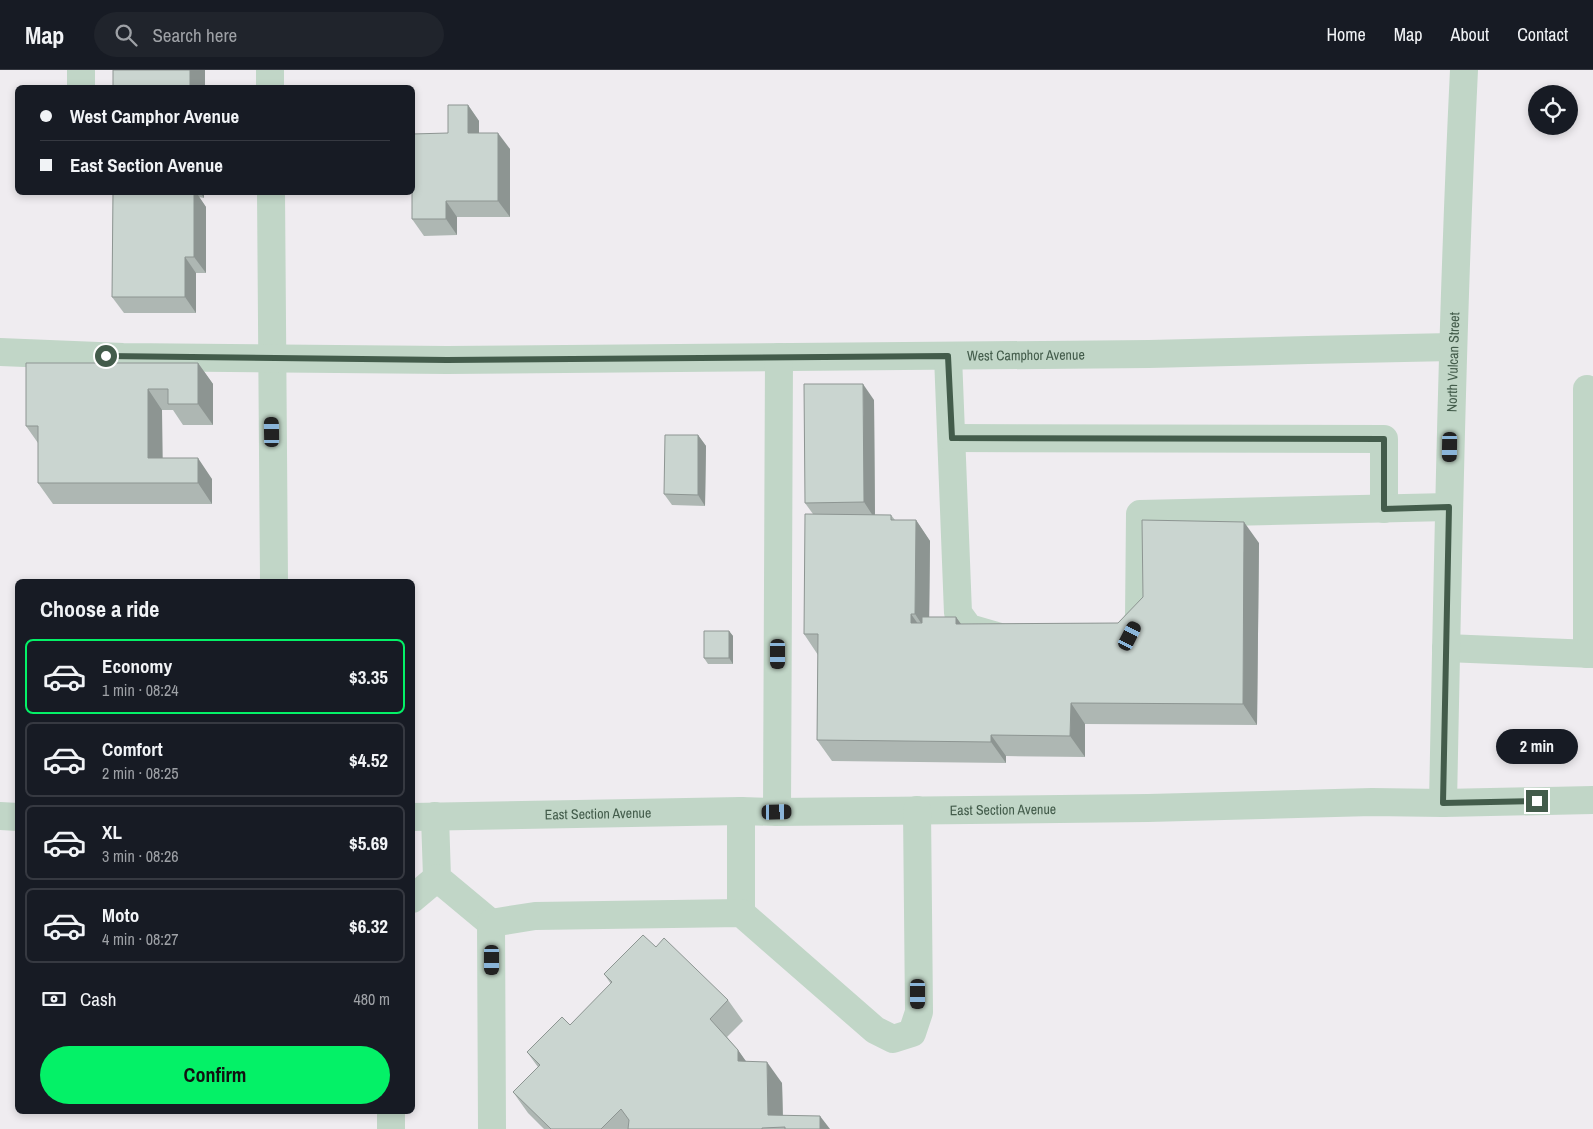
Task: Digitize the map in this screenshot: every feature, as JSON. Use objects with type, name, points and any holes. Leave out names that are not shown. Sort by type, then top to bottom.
[{"type":"street","points":[[81,70],[81,85]]},
{"type":"street","points":[[270,70],[270,85]]},
{"type":"street","name":"North Vulcan Street","points":[[1443,803],[1452,347],[1464,70]]},
{"type":"street","points":[[271,195],[274,579]]},
{"type":"street","name":"West Camphor Avenue","points":[[0,352],[123,357],[447,360],[1149,354],[1452,347]]},
{"type":"street","points":[[948,356],[958,613],[969,628],[1001,638],[1021,637]]},
{"type":"street","points":[[777,812],[779,357]]},
{"type":"street","points":[[1446,648],[1590,654],[1587,389]]},
{"type":"street","points":[[952,438],[1384,439],[1384,509]]},
{"type":"street","points":[[1110,636],[1130,636],[1140,618],[1140,514],[1449,507]]},
{"type":"street","name":"East Section Avenue","points":[[424,817],[741,811],[1148,808],[1372,802],[1443,803],[1593,800]]},
{"type":"street","points":[[424,817],[437,878],[491,923],[535,916],[741,913],[875,1030],[893,1039],[912,1033],[919,1012],[917,810]]},
{"type":"street","points":[[741,811],[741,913]]},
{"type":"street","points":[[0,816],[15,817]]},
{"type":"street","points":[[415,896],[437,878]]},
{"type":"street","points":[[491,923],[492,1129]]},
{"type":"street","points":[[391,1114],[391,1129]]},
{"type":"building","points":[[113,70],[190,70],[190,85],[113,85]]},
{"type":"building","points":[[448,105],[468,105],[468,133],[498,133],[498,201],[446,201],[446,219],[412,219],[412,195],[415,195],[415,134],[448,133]]},
{"type":"building","points":[[113,195],[194,195],[194,257],[185,257],[185,297],[112,297]]},
{"type":"building","points":[[26,363],[198,363],[198,404],[168,404],[168,389],[148,389],[148,458],[198,458],[198,483],[38,483],[38,426],[26,426]]},
{"type":"building","points":[[804,384],[863,384],[864,502],[805,503]]},
{"type":"building","points":[[665,435],[698,435],[698,495],[664,494]]},
{"type":"building","points":[[805,514],[891,515],[891,520],[916,520],[915,614],[911,614],[911,623],[922,623],[922,617],[956,617],[956,624],[1118,623],[1143,597],[1142,520],[1244,522],[1243,704],[1071,703],[1070,736],[991,735],[991,742],[817,740],[818,634],[804,634]]},
{"type":"building","points":[[704,631],[729,631],[729,658],[704,658]]},
{"type":"building","points":[[643,935],[656,947],[664,938],[728,1000],[710,1019],[738,1050],[738,1061],[767,1062],[768,1115],[820,1116],[820,1129],[785,1129],[785,1127],[762,1129],[628,1129],[629,1120],[621,1109],[601,1129],[551,1129],[513,1092],[540,1065],[527,1052],[562,1017],[570,1025],[612,982],[604,974]]},
{"type":"route","points":[[106,356],[447,360],[948,356],[952,438],[1384,439],[1384,509],[1449,507],[1443,803],[1537,801]]}]
